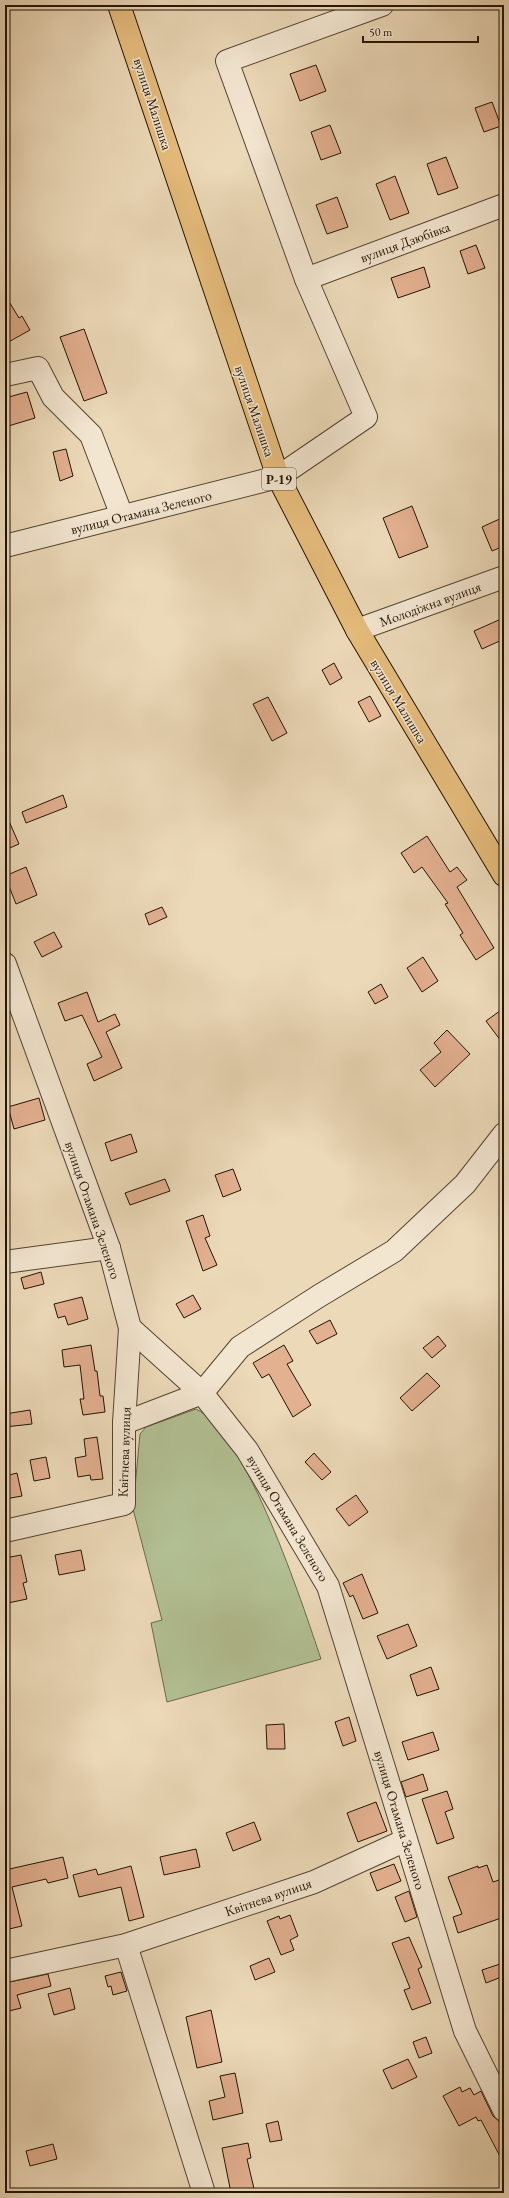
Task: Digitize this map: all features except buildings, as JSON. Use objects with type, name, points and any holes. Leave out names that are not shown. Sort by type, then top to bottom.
[{"type":"main road","name":"вулиця Малишка","points":[[119,5],[135,48],[278,477],[357,630],[504,874]]},
{"type":"street","points":[[278,477],[366,417],[306,279],[227,61],[382,5]]},
{"type":"street","name":"вулиця Дзюбівка","points":[[306,279],[504,205]]},
{"type":"street","points":[[5,373],[10,374],[38,368],[53,397],[91,436],[122,516]]},
{"type":"street","name":"вулиця Отамана Зеленого","points":[[5,546],[278,477]]},
{"type":"street","name":"Молодіжна вулиця","points":[[357,630],[504,577]]},
{"type":"street","name":"вулиця Отамана Зеленого","points":[[5,964],[109,1248],[130,1328],[202,1393],[247,1450],[328,1586],[465,2032],[504,2110]]},
{"type":"street","points":[[124,1423],[202,1393],[240,1346],[394,1251],[465,1184],[504,1134]]},
{"type":"street","points":[[5,1262],[109,1248]]},
{"type":"street","name":"Квітнева вулиця","points":[[5,1531],[124,1504],[124,1423],[130,1328]]},
{"type":"street","name":"Квітнева вулиця","points":[[5,1971],[126,1945],[314,1882],[406,1840]]},
{"type":"street","points":[[126,1945],[204,2193]]},
{"type":"green space","points":[[196,1409],[215,1424],[234,1450],[253,1484],[287,1562],[321,1659],[167,1702],[151,1623],[162,1620],[133,1509],[140,1434],[146,1427]]}]
